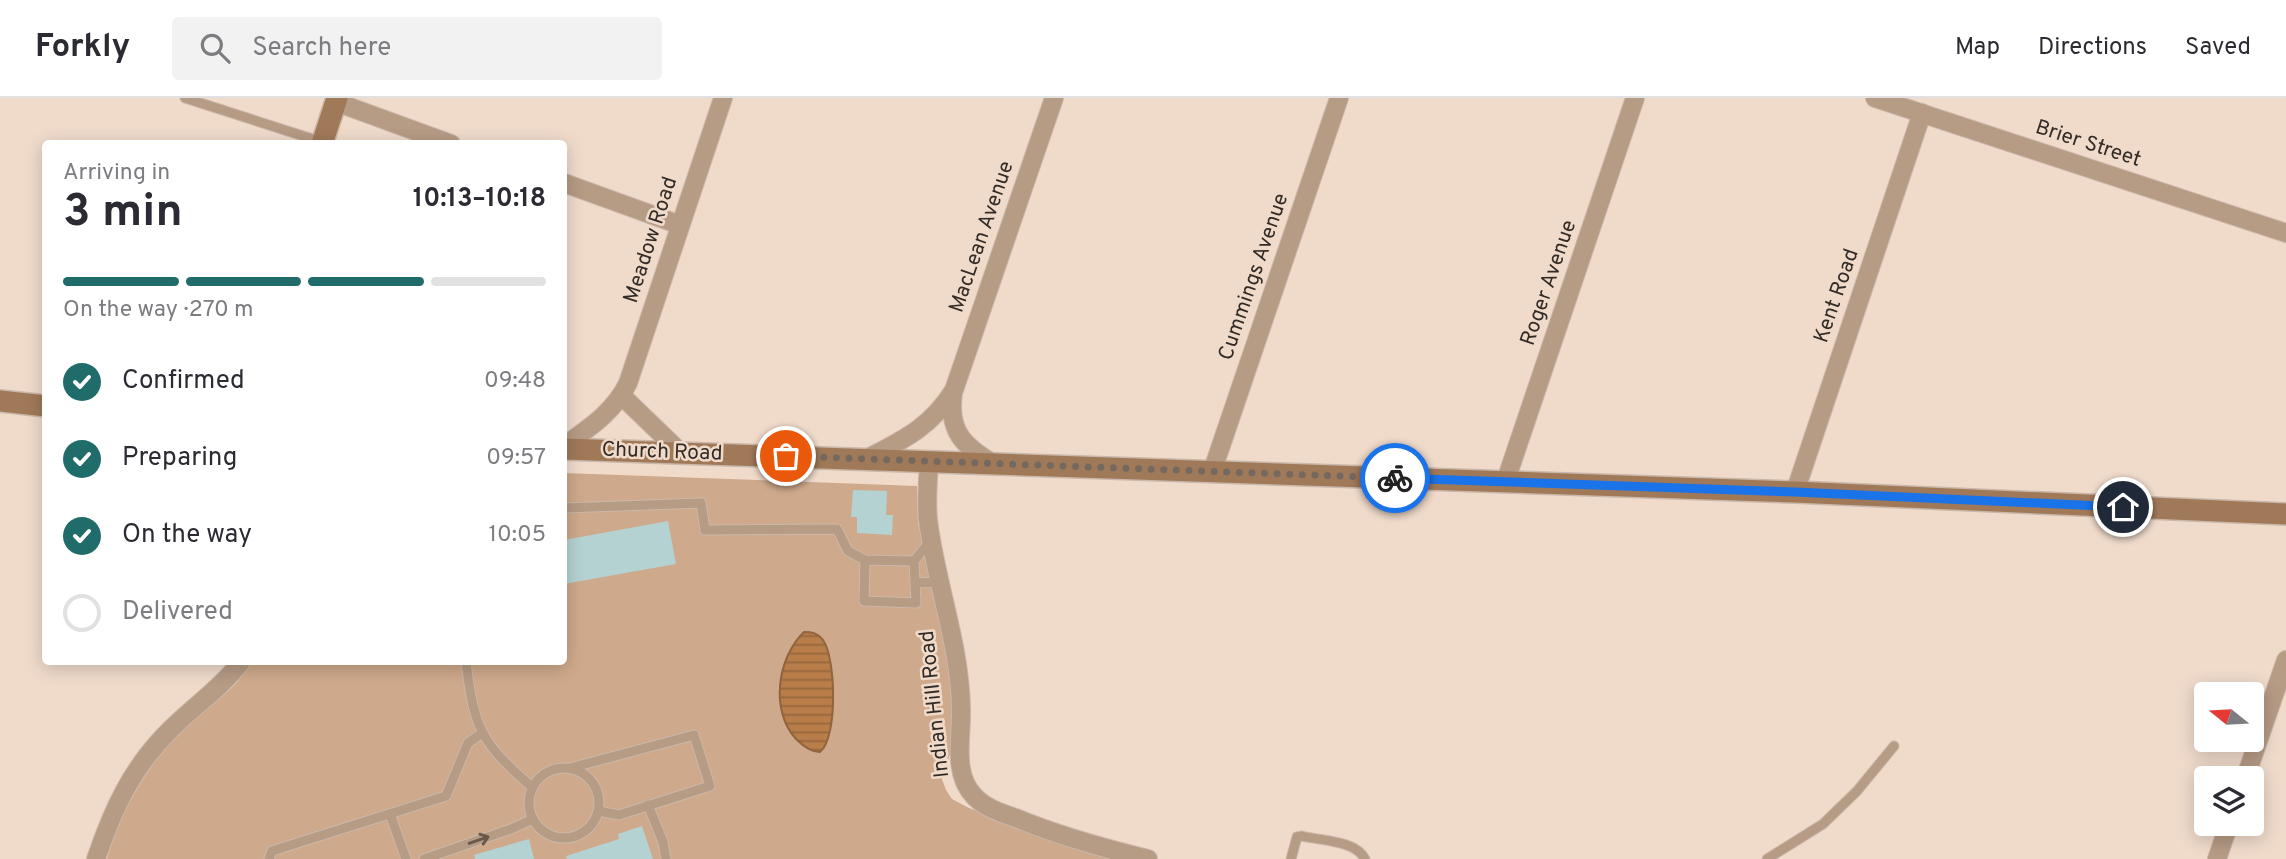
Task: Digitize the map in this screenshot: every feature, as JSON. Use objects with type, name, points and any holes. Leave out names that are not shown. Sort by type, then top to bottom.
[{"type":"street","name":"Meadow Road","points":[[567,445],[601,418],[622,396],[723,98]]},
{"type":"street","name":"MacLean Avenue","points":[[992,463],[975,453],[957,433],[951,407],[954,390],[1054,98]]},
{"type":"street","name":"Cummings Avenue","points":[[1212,472],[1339,98]]},
{"type":"street","name":"Roger Avenue","points":[[1505,482],[1635,98]]},
{"type":"street","name":"Brier Street","points":[[1875,98],[2286,233]]},
{"type":"street","points":[[323,140],[336,100],[441,140]]},
{"type":"street","name":"Kent Road","points":[[1795,492],[1922,113]]},
{"type":"street","points":[[567,184],[680,225]]},
{"type":"street","name":"MacLean Avenue","points":[[866,458],[911,436],[943,408],[954,390]]},
{"type":"street","points":[[622,396],[680,452]]},
{"type":"street","points":[[0,401],[42,406]]},
{"type":"street","name":"Church Road","points":[[567,447],[1795,492],[2286,514]]},
{"type":"street","name":"Indian Hill Road","points":[[929,462],[928,518],[954,642],[961,707],[960,768],[965,784],[973,796],[986,806],[1048,831],[1148,859]]},
{"type":"street","points":[[2249,766],[2286,660]]},
{"type":"street","points":[[96,859],[116,805],[146,756],[239,665]]},
{"type":"street","points":[[2217,859],[2225,836]]},
{"type":"lane","points":[[185,98],[313,140]]},
{"type":"lane","points":[[567,508],[701,503],[705,530],[837,529],[848,551],[865,560],[914,561]]},
{"type":"lane","points":[[865,560],[864,601],[915,603],[914,561],[931,540]]},
{"type":"lane","points":[[916,583],[941,582]]},
{"type":"lane","points":[[466,665],[474,713],[482,733],[494,751],[532,787]]},
{"type":"lane","points":[[269,859],[272,851],[446,796],[468,743],[482,733]]},
{"type":"lane","points":[[570,768],[694,735],[710,786],[619,815],[598,811]]},
{"type":"lane","points":[[1768,859],[1823,824],[1857,791],[1894,746]]},
{"type":"lane","points":[[559,767],[570,768],[581,771],[590,778],[599,799],[598,811],[590,827],[573,837],[554,837],[546,833],[533,819],[529,809],[529,797],[532,787],[548,771],[559,767]]},
{"type":"lane","points":[[648,805],[663,842],[666,859]]},
{"type":"lane","points":[[390,814],[406,859]]},
{"type":"lane","points":[[424,859],[533,819]]},
{"type":"lane","points":[[1291,859],[1294,841],[1302,836],[1346,845],[1356,849],[1364,859]]},
{"type":"shaded area","points":[[567,473],[917,486],[918,523],[939,604],[953,690],[952,748],[942,779],[946,790],[952,799],[969,808],[1111,859],[107,859],[132,797],[157,759],[186,725],[234,686],[250,665],[567,665]]},
{"type":"shaded area","points":[[804,632],[815,633],[823,640],[831,663],[832,715],[826,744],[820,752],[807,748],[796,739],[782,714],[780,700],[783,670],[795,643]]},
{"type":"building","points":[[853,490],[887,491],[886,515],[893,515],[892,535],[857,533],[857,517],[851,517]]},
{"type":"building","points":[[668,521],[676,564],[567,583],[567,539]]},
{"type":"building","points":[[642,826],[653,859],[567,859],[566,856],[619,839],[618,834]]},
{"type":"building","points":[[529,839],[534,859],[475,859],[474,855]]},
{"type":"way so far","points":[[786,456],[1395,478]]},
{"type":"route","points":[[1395,478],[2123,507]]}]
